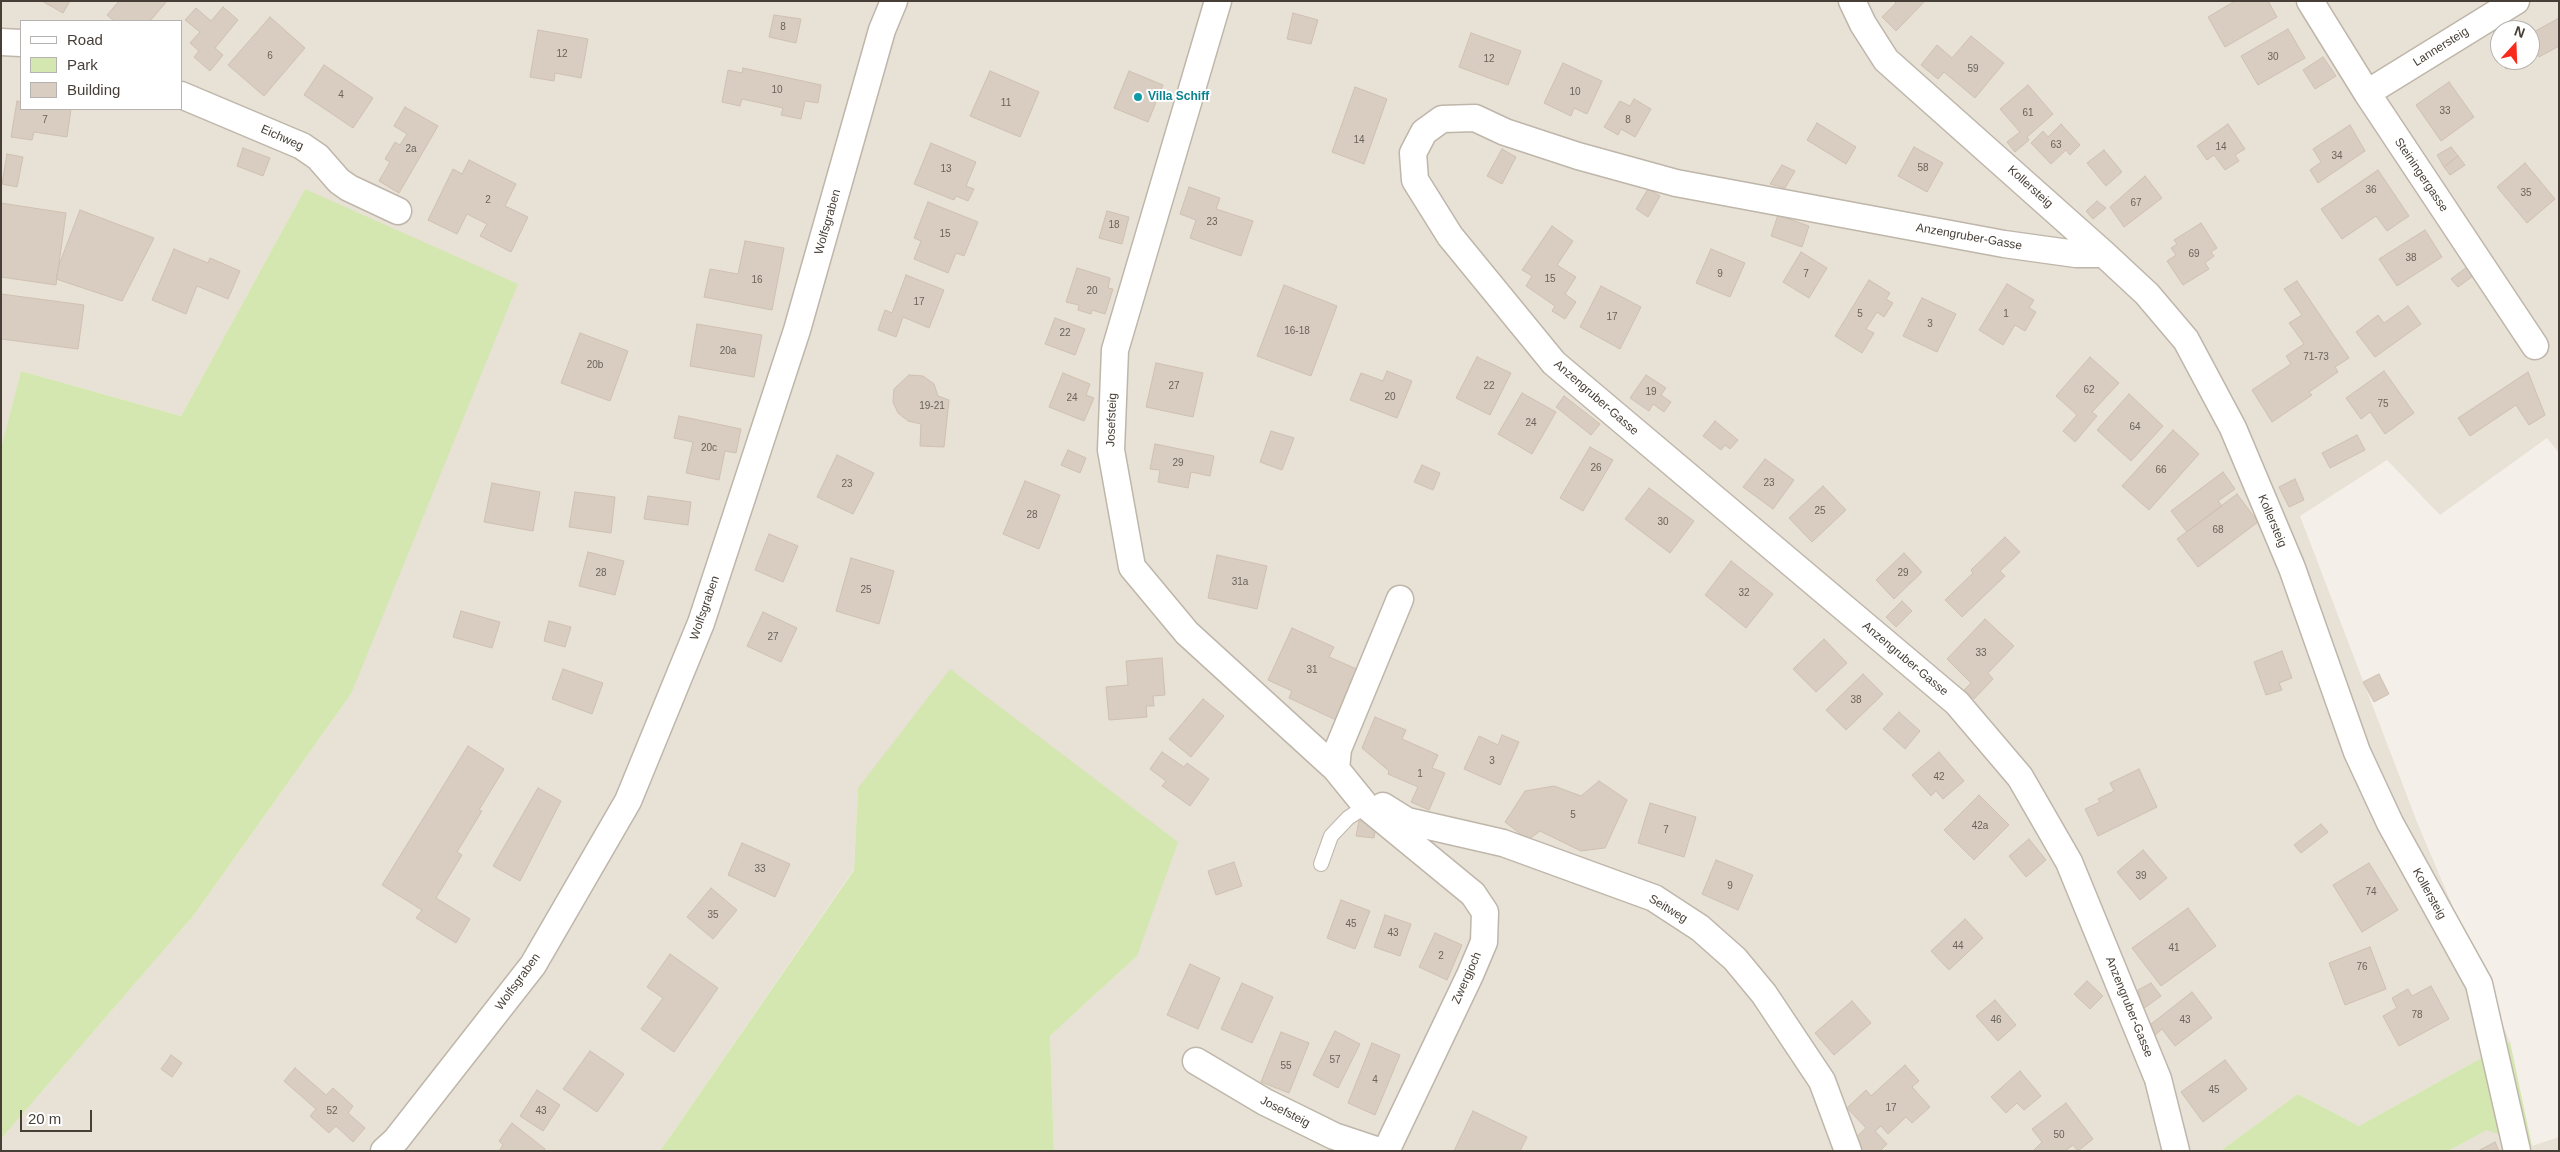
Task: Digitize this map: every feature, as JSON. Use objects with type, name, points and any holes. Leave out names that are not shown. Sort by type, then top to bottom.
[{"type":"street","name":"Wolfsgraben","points":[[384,1151],[396,1140],[533,965],[628,801],[701,623],[797,330],[882,30],[894,1]]},
{"type":"street","name":"Josefsteig","points":[[1218,1],[1115,350],[1111,450],[1132,567],[1187,633],[1336,769],[1360,797]]},
{"type":"street","name":"Kollersteig","points":[[1852,1],[1863,24],[1886,60],[2147,294],[2186,340],[2233,428],[2292,568],[2357,752],[2390,824],[2479,984],[2517,1151]]},
{"type":"street","name":"Steiningergasse","points":[[2310,1],[2367,93],[2536,346]]},
{"type":"street","name":"Lannersteig","points":[[2367,93],[2516,1]]},
{"type":"street","points":[[1,42],[20,43]]},
{"type":"street","name":"Eichweg","points":[[182,96],[302,146],[318,156],[339,181],[348,188],[398,211]]},
{"type":"street","name":"Anzengruber-Gasse","points":[[2104,254],[2076,254],[2004,244],[1676,184],[1578,156],[1505,132],[1475,118],[1442,119],[1424,132],[1413,153],[1415,180],[1450,236],[1554,363],[1957,703],[2020,777],[2069,862],[2158,1079],[2176,1151]]},
{"type":"street","points":[[1336,769],[1338,749],[1400,599]]},
{"type":"street","name":"Zwergjoch","points":[[1360,797],[1473,894],[1485,912],[1484,942],[1386,1151]]},
{"type":"street","name":"Seitweg","points":[[1360,797],[1407,821],[1503,843],[1654,898],[1700,928],[1735,959],[1764,994],[1822,1081],[1848,1151]]},
{"type":"street","name":"Josefsteig","points":[[1196,1061],[1265,1102],[1308,1124],[1334,1136],[1379,1151]]},
{"type":"lane","points":[[1321,864],[1331,836],[1348,818],[1360,797]]},
{"type":"shaded area","points":[[1,1],[2559,1],[2559,453],[2547,438],[2440,515],[2387,460],[2300,516],[2417,822],[2510,1042],[2359,1126],[2298,1094],[2220,1151],[1054,1151],[1050,1036],[1137,956],[858,788],[854,869],[660,1151],[1,1151],[1,1139],[194,915],[351,694],[305,189],[181,416],[21,371],[1,448]]},
{"type":"shaded area","points":[[2490,1128],[2532,1146],[2559,1137],[2559,1151],[2448,1151]]},
{"type":"green space","points":[[305,189],[518,284],[351,694],[194,915],[1,1139],[1,448],[21,371],[181,416]]},
{"type":"green space","points":[[950,669],[1178,842],[1137,956],[1050,1036],[1054,1151],[660,1151],[854,870],[858,788]]},
{"type":"green space","points":[[2510,1042],[2532,1146],[2487,1130],[2448,1151],[2220,1151],[2298,1094],[2359,1126]]},
{"type":"building","points":[[42,1],[70,1],[63,13]]},
{"type":"building","points":[[119,1],[167,1],[151,20],[113,20],[107,15]]},
{"type":"building","points":[[1894,1],[1925,1],[1896,31],[1882,17],[1896,3]]},
{"type":"building","points":[[2235,1],[2268,1],[2277,17],[2225,47],[2208,17]]},
{"type":"building","points":[[223,7],[238,20],[215,48],[223,55],[210,71],[194,57],[199,51],[190,43],[200,32],[185,20],[196,8],[211,21]]},
{"type":"building","points":[[1293,13],[1318,20],[1311,44],[1287,39]]},
{"type":"building","points":[[774,15],[801,19],[796,43],[769,37]]},
{"type":"building","points":[[270,17],[305,48],[264,96],[228,65]]},
{"type":"building","points":[[2559,18],[2559,46],[2540,56],[2540,28]]},
{"type":"building","points":[[2288,29],[2305,58],[2258,85],[2241,56]]},
{"type":"building","points":[[538,30],[588,39],[581,78],[555,73],[554,81],[530,77]]},
{"type":"building","points":[[1471,33],[1521,51],[1508,85],[1459,67]]},
{"type":"building","points":[[1971,36],[2004,63],[1975,98],[1944,72],[1938,79],[1921,65],[1937,45],[1952,58]]},
{"type":"building","points":[[2323,57],[2336,76],[2315,89],[2303,70]]},
{"type":"building","points":[[1563,63],[1602,81],[1587,114],[1574,108],[1571,116],[1544,103]]},
{"type":"building","points":[[324,65],[373,98],[353,128],[304,95]]},
{"type":"building","points":[[743,68],[821,85],[818,103],[805,101],[801,119],[781,115],[783,108],[742,99],[740,106],[722,102],[728,70],[742,73]]},
{"type":"building","points":[[990,71],[1039,92],[1020,137],[970,116]]},
{"type":"building","name":"Villa Schiff","points":[[1129,71],[1163,85],[1148,122],[1114,108]]},
{"type":"building","points":[[2449,82],[2474,117],[2441,141],[2416,105]]},
{"type":"building","points":[[2028,85],[2053,114],[2027,137],[2029,140],[2015,152],[2007,142],[2020,132],[2000,109]]},
{"type":"building","points":[[1355,87],[1387,99],[1364,164],[1332,152]]},
{"type":"building","points":[[1634,99],[1651,109],[1635,137],[1621,129],[1618,135],[1604,127],[1620,101],[1630,106]]},
{"type":"building","points":[[17,101],[20,102],[20,110],[71,110],[67,137],[34,132],[32,140],[11,137]]},
{"type":"building","points":[[405,107],[438,126],[399,193],[379,181],[390,162],[385,159],[395,142],[400,145],[407,134],[394,126]]},
{"type":"building","points":[[1817,123],[1856,147],[1846,164],[1807,140]]},
{"type":"building","points":[[2061,124],[2080,145],[2070,155],[2066,150],[2051,164],[2031,143],[2043,131],[2048,137]]},
{"type":"building","points":[[2228,124],[2245,149],[2235,155],[2239,161],[2225,170],[2214,155],[2207,160],[2197,146]]},
{"type":"building","points":[[2350,125],[2365,151],[2318,183],[2310,170],[2321,162],[2313,149]]},
{"type":"building","points":[[931,143],[976,162],[966,186],[974,189],[968,201],[956,196],[954,200],[914,184]]},
{"type":"building","points":[[1914,147],[1943,163],[1927,192],[1898,176]]},
{"type":"building","points":[[2451,147],[2458,156],[2444,167],[2437,155]]},
{"type":"building","points":[[243,148],[270,158],[263,176],[237,166]]},
{"type":"building","points":[[1502,149],[1516,157],[1502,184],[1487,176]]},
{"type":"building","points":[[2104,150],[2122,172],[2106,186],[2087,163]]},
{"type":"building","points":[[7,154],[23,157],[17,187],[2,184]]},
{"type":"building","points":[[2458,156],[2465,165],[2450,175],[2444,167]]},
{"type":"building","points":[[469,160],[516,184],[505,206],[528,217],[511,252],[480,236],[487,224],[467,214],[457,234],[428,220],[453,169],[462,174]]},
{"type":"building","points":[[2525,163],[2555,199],[2527,223],[2497,187]]},
{"type":"building","points":[[1782,165],[1795,171],[1785,188],[1770,184]]},
{"type":"building","points":[[2378,170],[2409,216],[2387,231],[2376,216],[2342,239],[2321,209]]},
{"type":"building","points":[[2145,176],[2162,198],[2124,227],[2110,207]]},
{"type":"building","points":[[1189,187],[1220,198],[1216,209],[1253,221],[1241,256],[1190,238],[1196,220],[1180,214]]},
{"type":"building","points":[[1648,189],[1660,196],[1648,217],[1636,209]]},
{"type":"building","points":[[2097,201],[2106,208],[2093,219],[2086,211]]},
{"type":"building","points":[[928,202],[978,222],[964,256],[956,253],[948,273],[914,259],[921,241],[914,238]]},
{"type":"building","points":[[1,203],[66,213],[56,285],[1,277]]},
{"type":"building","points":[[80,210],[154,238],[122,301],[56,279],[59,265]]},
{"type":"building","points":[[1107,211],[1129,217],[1122,244],[1099,238]]},
{"type":"building","points":[[1778,215],[1809,226],[1802,247],[1771,236]]},
{"type":"building","points":[[2201,223],[2217,248],[2211,252],[2214,256],[2205,263],[2209,269],[2183,285],[2167,261],[2176,255],[2171,248],[2177,244],[2174,240]]},
{"type":"building","points":[[1552,226],[1573,241],[1557,265],[1576,277],[1565,294],[1576,302],[1565,319],[1552,311],[1555,306],[1526,286],[1532,276],[1522,270]]},
{"type":"building","points":[[2425,230],[2442,257],[2397,286],[2379,259]]},
{"type":"building","points":[[745,241],[784,248],[772,310],[704,297],[710,269],[738,274]]},
{"type":"building","points":[[174,249],[208,263],[210,258],[240,271],[228,299],[197,286],[186,314],[152,300]]},
{"type":"building","points":[[1711,249],[1745,263],[1730,297],[1696,283]]},
{"type":"building","points":[[1801,252],[1827,268],[1809,298],[1783,282]]},
{"type":"building","points":[[2467,267],[2473,276],[2458,287],[2451,279]]},
{"type":"building","points":[[1077,268],[1110,278],[1108,288],[1113,289],[1105,314],[1092,310],[1091,314],[1078,310],[1079,305],[1066,302]]},
{"type":"building","points":[[906,275],[944,290],[929,328],[903,317],[896,337],[878,330],[885,310],[892,313]]},
{"type":"building","points":[[1869,280],[1890,293],[1886,299],[1893,303],[1884,317],[1877,312],[1866,329],[1874,333],[1862,353],[1835,336]]},
{"type":"building","points":[[2297,281],[2349,358],[2335,367],[2338,372],[2309,392],[2312,395],[2272,422],[2252,390],[2291,364],[2286,356],[2304,344],[2289,323],[2302,315],[2284,289]]},
{"type":"building","points":[[2007,284],[2034,300],[2029,308],[2036,312],[2025,331],[2015,325],[2003,345],[1979,330]]},
{"type":"building","points":[[1284,285],[1337,306],[1311,376],[1257,356]]},
{"type":"building","points":[[1601,286],[1641,307],[1620,349],[1580,327]]},
{"type":"building","points":[[1,294],[84,305],[78,349],[1,339]]},
{"type":"building","points":[[1922,298],[1956,314],[1937,352],[1903,336]]},
{"type":"building","points":[[2408,306],[2421,324],[2375,357],[2356,332],[2378,315],[2384,323]]},
{"type":"building","points":[[1055,318],[1085,329],[1075,355],[1045,344]]},
{"type":"building","points":[[697,324],[762,335],[754,377],[690,366]]},
{"type":"building","points":[[580,333],[628,351],[610,401],[561,383]]},
{"type":"building","points":[[1477,357],[1511,373],[1490,415],[1456,398]]},
{"type":"building","points":[[2090,357],[2119,383],[2092,412],[2097,416],[2075,442],[2063,431],[2077,415],[2056,396]]},
{"type":"building","points":[[1156,363],[1203,373],[1193,417],[1146,407]]},
{"type":"building","points":[[1387,371],[1412,381],[1397,418],[1350,400],[1361,373],[1383,381]]},
{"type":"building","points":[[2384,371],[2414,413],[2385,434],[2370,412],[2361,419],[2346,398]]},
{"type":"building","points":[[2528,372],[2545,415],[2529,425],[2516,405],[2470,436],[2458,418]]},
{"type":"building","points":[[1063,373],[1090,384],[1086,395],[1094,398],[1084,421],[1049,407]]},
{"type":"building","points":[[909,375],[923,376],[934,384],[938,396],[949,400],[944,447],[920,446],[921,424],[908,421],[898,413],[893,402],[894,389]]},
{"type":"building","points":[[1646,375],[1666,388],[1661,395],[1671,402],[1664,412],[1653,404],[1649,411],[1630,398]]},
{"type":"building","points":[[1522,393],[1556,412],[1532,454],[1498,434]]},
{"type":"building","points":[[2129,394],[2163,426],[2131,461],[2097,430]]},
{"type":"building","points":[[1564,396],[1600,424],[1591,435],[1556,407]]},
{"type":"building","points":[[679,416],[741,429],[736,453],[725,451],[719,480],[686,473],[693,442],[674,438]]},
{"type":"building","points":[[1715,421],[1738,440],[1730,449],[1725,445],[1721,450],[1703,436]]},
{"type":"building","points":[[2173,430],[2199,454],[2149,510],[2122,486]]},
{"type":"building","points":[[1271,431],[1294,438],[1282,470],[1260,462]]},
{"type":"building","points":[[2357,435],[2365,450],[2330,468],[2322,453]]},
{"type":"building","points":[[1155,444],[1214,456],[1210,476],[1191,472],[1188,488],[1158,482],[1160,470],[1150,469]]},
{"type":"building","points":[[1590,447],[1613,460],[1583,511],[1560,498]]},
{"type":"building","points":[[1068,450],[1086,458],[1080,473],[1061,465]]},
{"type":"building","points":[[837,455],[874,473],[853,514],[817,497]]},
{"type":"building","points":[[1765,459],[1794,480],[1773,509],[1743,487]]},
{"type":"building","points":[[1422,465],[1440,473],[1433,490],[1414,482]]},
{"type":"building","points":[[2223,472],[2235,489],[2218,501],[2222,506],[2187,532],[2171,511]]},
{"type":"building","points":[[2295,479],[2304,500],[2289,507],[2279,487]]},
{"type":"building","points":[[1025,481],[1060,495],[1039,549],[1003,534]]},
{"type":"building","points":[[492,483],[540,492],[533,531],[484,522]]},
{"type":"building","points":[[1823,486],[1846,510],[1812,542],[1789,518]]},
{"type":"building","points":[[1649,488],[1694,521],[1670,553],[1625,519]]},
{"type":"building","points":[[575,492],[615,497],[611,533],[569,527]]},
{"type":"building","points":[[2237,494],[2258,522],[2198,567],[2177,539]]},
{"type":"building","points":[[648,496],[691,502],[688,525],[644,519]]},
{"type":"building","points":[[769,534],[798,546],[783,582],[755,570]]},
{"type":"building","points":[[2005,537],[2020,552],[2000,571],[2005,576],[1962,617],[1945,600],[1973,573],[1971,570]]},
{"type":"building","points":[[588,552],[624,561],[615,595],[579,586]]},
{"type":"building","points":[[1904,553],[1922,572],[1894,599],[1876,580]]},
{"type":"building","points":[[1217,555],[1267,566],[1257,609],[1208,598]]},
{"type":"building","points":[[851,558],[894,571],[879,624],[836,611]]},
{"type":"building","points":[[1731,561],[1773,594],[1746,628],[1705,595]]},
{"type":"building","points":[[1902,601],[1912,611],[1896,627],[1886,617]]},
{"type":"building","points":[[461,611],[500,622],[492,648],[453,637]]},
{"type":"building","points":[[763,612],[797,628],[781,662],[747,646]]},
{"type":"building","points":[[1985,619],[2014,646],[1988,673],[1993,679],[1974,699],[1964,690],[1971,683],[1947,659]]},
{"type":"building","points":[[549,621],[571,627],[565,647],[544,641]]},
{"type":"building","points":[[1292,628],[1334,647],[1329,657],[1359,670],[1336,720],[1289,698],[1292,691],[1268,680]]},
{"type":"building","points":[[1824,639],[1847,663],[1816,692],[1793,669]]},
{"type":"building","points":[[2282,651],[2292,678],[2279,683],[2282,690],[2266,695],[2254,662]]},
{"type":"building","points":[[1162,658],[1165,695],[1153,696],[1154,706],[1146,706],[1147,717],[1109,720],[1106,687],[1128,685],[1126,661]]},
{"type":"building","points":[[563,669],[603,683],[592,714],[552,699]]},
{"type":"building","points":[[1863,674],[1883,694],[1846,730],[1826,710]]},
{"type":"building","points":[[2379,674],[2389,694],[2374,702],[2363,682]]},
{"type":"building","points":[[1203,699],[1224,716],[1191,757],[1169,739]]},
{"type":"building","points":[[1899,712],[1920,731],[1905,749],[1883,729]]},
{"type":"building","points":[[1375,717],[1406,730],[1402,739],[1438,755],[1432,768],[1445,773],[1429,810],[1411,802],[1418,787],[1388,774],[1389,771],[1362,748]]},
{"type":"building","points":[[1502,735],[1519,742],[1500,785],[1464,769],[1479,736],[1498,745]]},
{"type":"building","points":[[468,746],[504,769],[479,810],[482,811],[457,852],[462,855],[436,898],[470,919],[456,943],[416,918],[422,910],[382,885]]},
{"type":"building","points":[[1162,752],[1184,767],[1187,763],[1209,779],[1190,806],[1162,786],[1166,781],[1150,769]]},
{"type":"building","points":[[1939,752],[1964,781],[1943,799],[1936,791],[1931,796],[1912,775]]},
{"type":"building","points":[[2139,769],[2157,807],[2098,836],[2085,809],[2100,802],[2098,799],[2114,791],[2110,783]]},
{"type":"building","points":[[1599,781],[1627,800],[1605,848],[1581,851],[1540,831],[1528,840],[1505,822],[1525,791],[1554,786],[1581,796]]},
{"type":"building","points":[[538,788],[561,801],[520,881],[493,866]]},
{"type":"building","points":[[1979,795],[2009,825],[1974,860],[1944,830]]},
{"type":"building","points":[[1650,803],[1696,817],[1684,857],[1638,843]]},
{"type":"building","points":[[1359,821],[1376,823],[1374,838],[1356,836]]},
{"type":"building","points":[[2321,824],[2328,832],[2301,853],[2294,845]]},
{"type":"building","points":[[2029,839],[2046,860],[2026,877],[2009,856]]},
{"type":"building","points":[[742,843],[790,864],[775,897],[728,875]]},
{"type":"building","points":[[2143,850],[2167,878],[2140,900],[2117,872]]},
{"type":"building","points":[[1716,860],[1753,875],[1738,910],[1702,894]]},
{"type":"building","points":[[1234,862],[1242,886],[1216,895],[1208,871]]},
{"type":"building","points":[[2369,863],[2398,910],[2362,932],[2333,885]]},
{"type":"building","points":[[711,888],[737,910],[713,939],[687,917]]},
{"type":"building","points":[[1341,900],[1370,911],[1355,949],[1327,938]]},
{"type":"building","points":[[2188,908],[2216,946],[2161,986],[2132,948]]},
{"type":"building","points":[[1385,915],[1411,924],[1400,956],[1374,947]]},
{"type":"building","points":[[1965,919],[1983,938],[1949,970],[1931,951]]},
{"type":"building","points":[[1435,933],[1462,945],[1447,980],[1419,967]]},
{"type":"building","points":[[2370,947],[2386,989],[2345,1005],[2329,963]]},
{"type":"building","points":[[670,954],[718,988],[674,1052],[641,1029],[663,998],[647,987]]},
{"type":"building","points":[[1190,964],[1220,978],[1198,1029],[1167,1015]]},
{"type":"building","points":[[2087,981],[2103,996],[2090,1009],[2074,994]]},
{"type":"building","points":[[1242,983],[1273,997],[1252,1043],[1221,1029]]},
{"type":"building","points":[[2151,983],[2161,996],[2143,1009],[2138,990]]},
{"type":"building","points":[[2431,986],[2449,1019],[2399,1046],[2383,1016],[2397,1008],[2392,998],[2408,989],[2412,996]]},
{"type":"building","points":[[2192,992],[2212,1018],[2175,1046],[2162,1029],[2153,1037],[2146,1028]]},
{"type":"building","points":[[1995,1000],[2016,1025],[1998,1041],[1976,1016]]},
{"type":"building","points":[[1852,1001],[1871,1023],[1834,1055],[1815,1033]]},
{"type":"building","points":[[1335,1031],[1360,1044],[1338,1088],[1313,1075]]},
{"type":"building","points":[[1281,1032],[1309,1043],[1289,1093],[1261,1082]]},
{"type":"building","points":[[1372,1043],[1400,1055],[1375,1115],[1348,1103]]},
{"type":"building","points":[[590,1051],[624,1074],[597,1112],[563,1089]]},
{"type":"building","points":[[171,1055],[182,1063],[172,1077],[161,1069]]},
{"type":"building","points":[[2225,1060],[2247,1089],[2203,1122],[2181,1092]]},
{"type":"building","points":[[1905,1065],[1919,1081],[1912,1087],[1930,1107],[1912,1123],[1906,1117],[1888,1134],[1881,1126],[1875,1131],[1887,1144],[1880,1151],[1857,1151],[1850,1143],[1866,1128],[1847,1108],[1866,1090],[1871,1096]]},
{"type":"building","points":[[295,1068],[326,1095],[333,1088],[353,1106],[348,1113],[365,1128],[353,1142],[336,1126],[329,1133],[310,1116],[316,1109],[284,1081]]},
{"type":"building","points":[[2020,1071],[2041,1096],[2024,1110],[2017,1103],[2006,1113],[1991,1097]]},
{"type":"building","points":[[537,1090],[560,1105],[543,1131],[520,1116]]},
{"type":"building","points":[[2066,1103],[2093,1139],[2078,1151],[2073,1145],[2065,1151],[2033,1151],[2042,1142],[2032,1129]]},
{"type":"building","points":[[1473,1111],[1527,1137],[1520,1151],[1454,1151]]},
{"type":"building","points":[[512,1123],[545,1149],[544,1151],[499,1151],[503,1145],[499,1141]]},
{"type":"building","points":[[2495,1142],[2499,1151],[2478,1151]]},
{"type":"place","name":"Villa Schiff","points":[[1138,97]]}]
